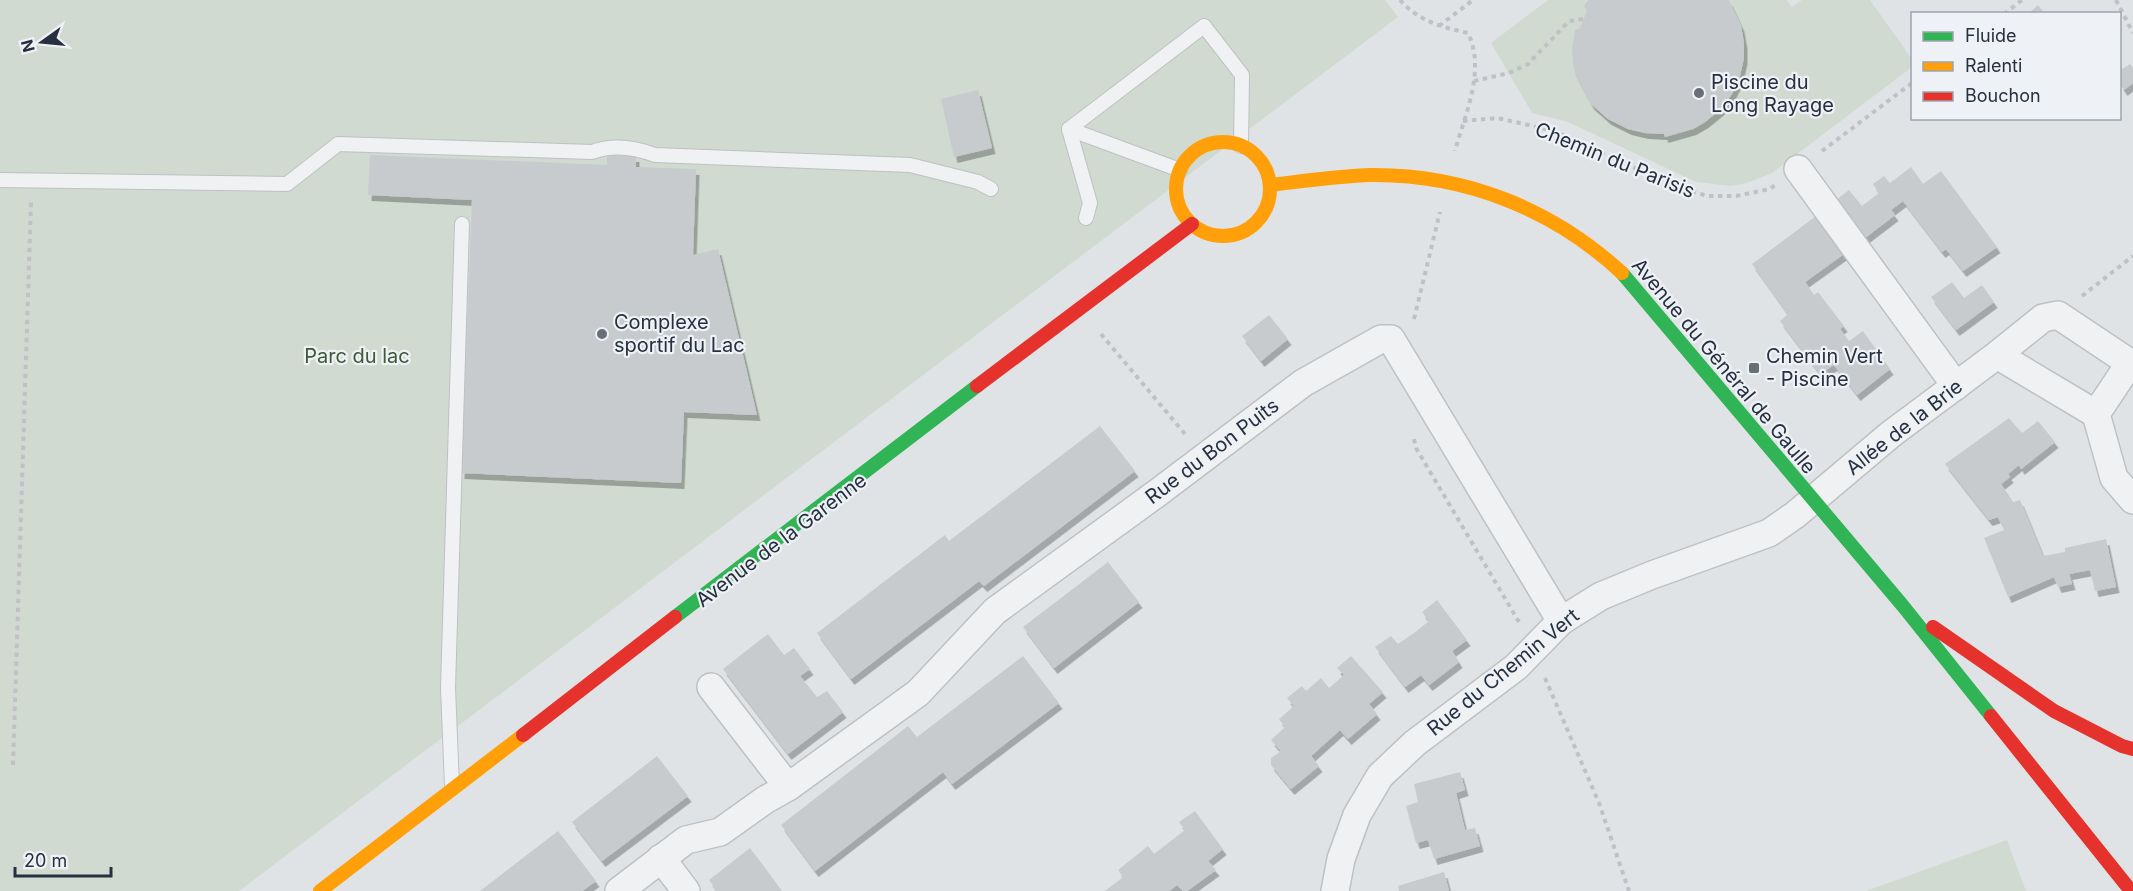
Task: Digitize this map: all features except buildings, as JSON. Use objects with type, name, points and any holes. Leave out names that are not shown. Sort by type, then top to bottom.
[{"type":"street","points":[[1227,142],[1241,146],[1253,152],[1268,173],[1269,201],[1262,216],[1251,227],[1237,234],[1221,236],[1205,233],[1192,224],[1183,213],[1177,199],[1176,184],[1180,170],[1188,158],[1200,148],[1213,143],[1227,142]]},
{"type":"street","points":[[1798,169],[1956,386]]},
{"type":"street","name":"Avenue du Général de Gaulle","points":[[1270,185],[1331,177],[1429,178],[1467,186],[1510,202],[1552,221],[1593,248],[1627,278],[1903,606],[2131,891]]},
{"type":"street","name":"Avenue de la Garenne","points":[[320,891],[880,459],[1192,224]]},
{"type":"street","points":[[2058,315],[2130,363],[2096,414]]},
{"type":"street","name":"Allée de la Brie","points":[[1813,500],[1891,434],[2043,318],[2058,315]]},
{"type":"street","name":"Rue du Bon Puits","points":[[619,891],[686,840],[720,832],[765,800],[788,787],[918,693],[995,611],[1303,383],[1381,339],[1390,339]]},
{"type":"street","points":[[1390,339],[1561,621]]},
{"type":"street","points":[[1997,355],[2096,414],[2114,478],[2133,500]]},
{"type":"street","name":"Rue du Chemin Vert","points":[[1335,891],[1341,859],[1357,815],[1380,776],[1415,743],[1516,667],[1561,621],[1601,596],[1652,574],[1769,533],[1796,515],[1813,500]]},
{"type":"street","name":"Avenue du Général de Gaulle","points":[[1903,606],[2054,711],[2122,746],[2133,749]]},
{"type":"street","points":[[711,687],[788,787]]},
{"type":"street","points":[[661,858],[686,891]]},
{"type":"lane","points":[[1070,129],[1204,26],[1242,75],[1241,146]]},
{"type":"lane","points":[[1070,129],[1180,170]]},
{"type":"lane","points":[[1070,129],[1090,203],[1086,218]]},
{"type":"lane","points":[[0,180],[287,184],[338,144],[592,152],[605,147],[637,148],[655,155],[910,165],[978,182],[991,189]]},
{"type":"lane","points":[[452,789],[448,739],[448,688],[462,224]]},
{"type":"path","points":[[1400,0],[1410,11],[1438,26],[1468,33],[1475,46],[1474,81],[1454,158]]},
{"type":"path","points":[[1438,26],[1473,0]]},
{"type":"path","points":[[2007,12],[2022,0]]},
{"type":"path","points":[[2116,0],[2133,33]]},
{"type":"path","points":[[1474,81],[1509,73],[1528,64],[1569,21],[1584,19]]},
{"type":"path","name":"Chemin du Parisis","points":[[1463,121],[1498,118],[1554,132],[1672,185],[1707,196],[1736,196],[1770,189],[1911,84]]},
{"type":"path","points":[[13,765],[31,200],[38,195]]},
{"type":"path","points":[[1390,339],[1413,319],[1440,212]]},
{"type":"path","points":[[2058,315],[2133,256]]},
{"type":"path","points":[[1100,332],[1205,457]]},
{"type":"path","points":[[1414,437],[1416,448],[1522,628],[1533,651],[1599,803],[1629,891]]},
{"type":"green space","name":"Parc du lac","points":[[0,0],[1385,0],[1398,17],[239,891],[0,891]]},
{"type":"green space","name":"Piscine du Long Rayage","points":[[1548,0],[1787,0],[1792,7],[1802,0],[1870,0],[1911,58],[1911,68],[1772,173],[1747,183],[1731,186],[1696,182],[1568,122],[1532,113],[1491,43]]},
{"type":"green space","points":[[2007,840],[2026,891],[1866,891]]},
{"type":"traffic: fast","points":[[1622,273],[1903,606],[1991,716]]},
{"type":"traffic: fast","points":[[675,617],[977,386]]},
{"type":"traffic: slow","points":[[1223,142],[1241,146],[1256,156],[1266,171],[1270,189],[1266,207],[1256,222],[1241,232],[1223,236],[1205,232],[1190,222],[1180,207],[1176,189],[1180,171],[1190,156],[1205,146],[1223,142]]},
{"type":"traffic: slow","points":[[1270,185],[1371,175],[1406,176],[1474,189],[1506,200],[1567,231],[1595,250],[1622,273]]},
{"type":"traffic: slow","points":[[320,891],[523,735]]},
{"type":"traffic: jam","points":[[977,386],[1192,224]]},
{"type":"traffic: jam","points":[[523,735],[675,617]]},
{"type":"traffic: jam","points":[[1933,627],[2054,711],[2122,746],[2133,749]]},
{"type":"traffic: jam","points":[[1991,716],[2131,891]]},
{"type":"place","name":"Piscine du Long Rayage","points":[[1699,93]]},
{"type":"place","name":"Complexe sportif du Lac","points":[[602,334]]},
{"type":"place","name":"Chemin Vert - Piscine","points":[[1754,368]]}]
